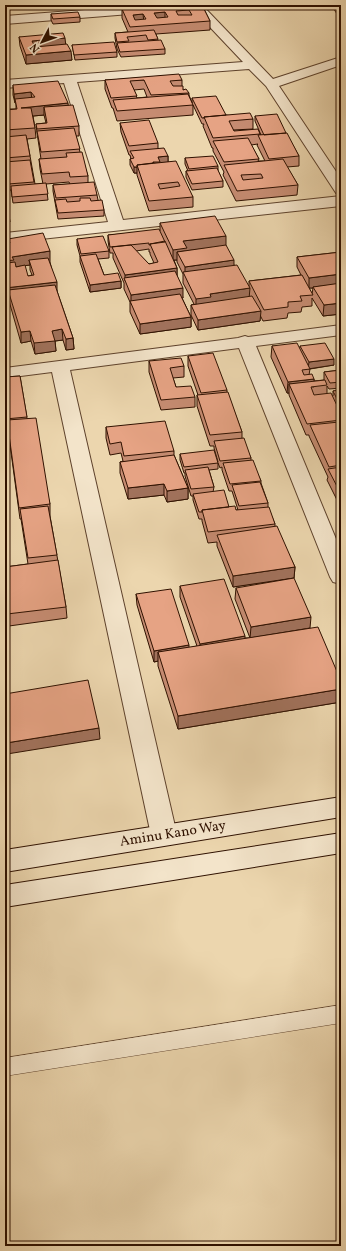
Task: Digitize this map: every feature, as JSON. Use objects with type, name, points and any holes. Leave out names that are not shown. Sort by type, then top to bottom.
[{"type":"street","points":[[37,5],[42,18]]},
{"type":"street","points":[[180,7],[195,5],[271,84],[341,190]]},
{"type":"street","points":[[338,5],[341,10]]},
{"type":"street","points":[[5,20],[165,8]]},
{"type":"street","points":[[271,84],[341,61]]},
{"type":"street","points":[[5,84],[253,65]]},
{"type":"street","points":[[69,79],[117,226]]},
{"type":"street","points":[[5,238],[341,200]]},
{"type":"street","points":[[5,373],[245,341],[341,330]]},
{"type":"street","points":[[245,341],[341,577]]},
{"type":"street","points":[[60,366],[164,835]]},
{"type":"street","name":"Aminu Kano Way","points":[[5,861],[341,807]]},
{"type":"street","points":[[5,896],[341,843]]},
{"type":"lane","points":[[5,1067],[341,1014]]},
{"type":"building","points":[[172,5],[202,5],[210,21],[130,27],[122,9]],"holes":[[[189,10],[192,15],[178,15],[176,11]],[[165,12],[168,17],[157,18],[154,13]],[[143,14],[146,19],[135,20],[133,15]]]},
{"type":"building","points":[[78,12],[80,17],[53,19],[51,14]]},
{"type":"building","points":[[154,30],[158,39],[148,40],[146,35],[127,37],[129,41],[117,42],[115,33]]},
{"type":"building","points":[[63,33],[65,38],[32,41],[35,47],[67,44],[71,51],[26,55],[19,37]]},
{"type":"building","points":[[161,40],[165,49],[120,52],[117,43]]},
{"type":"building","points":[[114,42],[117,52],[74,55],[72,45]]},
{"type":"building","points":[[179,74],[182,80],[170,81],[173,86],[183,86],[183,90],[186,89],[189,93],[151,95],[144,80],[130,81],[137,96],[111,98],[105,80]]},
{"type":"building","points":[[58,81],[68,103],[21,108],[31,108],[35,128],[5,130],[5,110],[17,109],[15,99],[35,97],[31,92],[14,94],[13,85]]},
{"type":"building","points":[[188,94],[193,105],[117,111],[113,100]]},
{"type":"building","points":[[216,96],[226,115],[202,118],[192,98]]},
{"type":"building","points":[[73,105],[79,126],[37,129],[36,124],[47,123],[44,107]]},
{"type":"building","points":[[250,113],[253,119],[229,121],[234,131],[258,129],[260,134],[213,138],[204,117]]},
{"type":"building","points":[[277,114],[286,133],[264,135],[255,116]]},
{"type":"building","points":[[149,120],[158,143],[129,146],[120,123]]},
{"type":"building","points":[[74,128],[80,149],[41,152],[37,131]]},
{"type":"building","points":[[287,133],[299,156],[269,159],[258,135]]},
{"type":"building","points":[[26,135],[30,156],[5,158],[5,137]]},
{"type":"building","points":[[248,138],[259,159],[224,162],[213,141]]},
{"type":"building","points":[[164,148],[168,156],[158,157],[160,162],[137,165],[137,167],[134,167],[130,159],[134,158],[130,151]]},
{"type":"building","points":[[82,152],[88,176],[70,177],[69,172],[42,174],[39,159],[67,157],[66,153]]},
{"type":"building","points":[[213,156],[218,166],[189,169],[185,158]]},
{"type":"building","points":[[283,159],[298,185],[237,191],[224,165]],"holes":[[[261,174],[263,178],[243,180],[241,175]]]},
{"type":"building","points":[[30,160],[34,182],[8,184],[5,162]]},
{"type":"building","points":[[176,161],[193,197],[149,201],[137,165]],"holes":[[[178,182],[180,186],[160,189],[158,184]]]},
{"type":"building","points":[[217,168],[223,181],[192,184],[186,171]]},
{"type":"building","points":[[94,182],[97,195],[56,198],[53,185]]},
{"type":"building","points":[[46,183],[48,194],[12,197],[11,186]]},
{"type":"building","points":[[5,187],[9,212],[5,212]]},
{"type":"building","points":[[80,198],[90,198],[91,201],[102,200],[104,210],[58,213],[55,200],[66,199],[67,202],[80,201]]},
{"type":"building","points":[[215,216],[226,236],[183,241],[187,248],[173,250],[160,223]]},
{"type":"building","points":[[159,229],[165,242],[150,245],[149,243],[110,247],[108,235]]},
{"type":"building","points":[[43,233],[50,251],[12,257],[14,260],[5,261],[5,244],[10,243],[8,239]]},
{"type":"building","points":[[103,236],[109,251],[81,254],[77,239]]},
{"type":"building","points":[[165,241],[177,268],[125,275],[112,247],[131,245],[149,264],[158,262],[150,244]]},
{"type":"building","points":[[226,245],[234,260],[185,267],[177,252]]},
{"type":"building","points":[[341,252],[341,274],[309,278],[297,257]]},
{"type":"building","points":[[96,254],[104,275],[118,273],[121,281],[90,285],[80,256]]},
{"type":"building","points":[[48,258],[57,282],[5,288],[5,266],[8,265],[7,263],[15,262],[16,267],[25,265],[28,276],[34,275],[29,260]]},
{"type":"building","points":[[237,265],[250,288],[210,294],[211,297],[196,299],[183,272]]},
{"type":"building","points":[[175,271],[183,288],[131,295],[124,278]]},
{"type":"building","points":[[302,275],[313,295],[300,296],[302,301],[288,302],[288,307],[264,310],[249,281]]},
{"type":"building","points":[[341,283],[341,303],[324,305],[313,287]]},
{"type":"building","points":[[55,285],[73,338],[66,339],[62,329],[52,331],[55,341],[34,343],[30,331],[21,332],[8,290]]},
{"type":"building","points":[[180,294],[191,317],[140,324],[130,301]]},
{"type":"building","points":[[252,296],[261,311],[198,320],[191,305]]},
{"type":"building","points":[[5,330],[8,341],[5,341]]},
{"type":"building","points":[[297,343],[310,369],[302,370],[304,375],[312,374],[314,379],[288,382],[272,346]]},
{"type":"building","points":[[325,343],[334,359],[309,362],[300,346]]},
{"type":"building","points":[[213,353],[227,390],[201,393],[188,356]]},
{"type":"building","points":[[181,358],[184,366],[170,368],[176,387],[191,386],[195,397],[161,400],[149,361]]},
{"type":"building","points":[[341,370],[341,382],[330,383],[324,372]]},
{"type":"building","points":[[20,376],[27,417],[5,419],[5,377]]},
{"type":"building","points":[[325,380],[327,385],[311,387],[314,395],[331,393],[341,414],[341,420],[307,424],[289,384]]},
{"type":"building","points":[[341,390],[341,407],[333,391]]},
{"type":"building","points":[[228,392],[242,432],[210,435],[197,395]]},
{"type":"building","points":[[36,418],[50,504],[19,508],[7,420]]},
{"type":"building","points":[[165,421],[174,451],[124,456],[121,442],[110,444],[106,427]]},
{"type":"building","points":[[339,422],[341,426],[341,465],[329,467],[310,425]]},
{"type":"building","points":[[244,438],[251,458],[220,461],[214,441]]},
{"type":"building","points":[[214,450],[218,463],[184,467],[180,454]]},
{"type":"building","points":[[174,455],[188,488],[167,491],[164,484],[128,488],[120,462]]},
{"type":"building","points":[[253,460],[261,481],[230,484],[223,463]]},
{"type":"building","points":[[208,467],[214,487],[191,489],[185,470]]},
{"type":"building","points":[[341,467],[341,494],[328,469]]},
{"type":"building","points":[[260,482],[268,503],[239,506],[232,485]]},
{"type":"building","points":[[224,490],[229,507],[202,510],[202,512],[199,512],[193,494]]},
{"type":"building","points":[[5,498],[7,512],[5,512]]},
{"type":"building","points":[[48,506],[57,555],[28,558],[20,509]]},
{"type":"building","points":[[235,506],[236,510],[269,507],[275,524],[208,532],[202,510]]},
{"type":"building","points":[[277,526],[295,567],[233,576],[217,535]]},
{"type":"building","points":[[58,560],[66,607],[7,614],[5,598],[5,567]]},
{"type":"building","points":[[294,578],[311,617],[251,627],[236,588]]},
{"type":"building","points":[[224,579],[245,636],[200,644],[180,586]]},
{"type":"building","points":[[171,589],[189,645],[154,651],[136,594]]},
{"type":"building","points":[[318,627],[341,681],[341,689],[178,716],[158,652]]},
{"type":"building","points":[[88,680],[99,728],[6,743],[5,694]]}]
